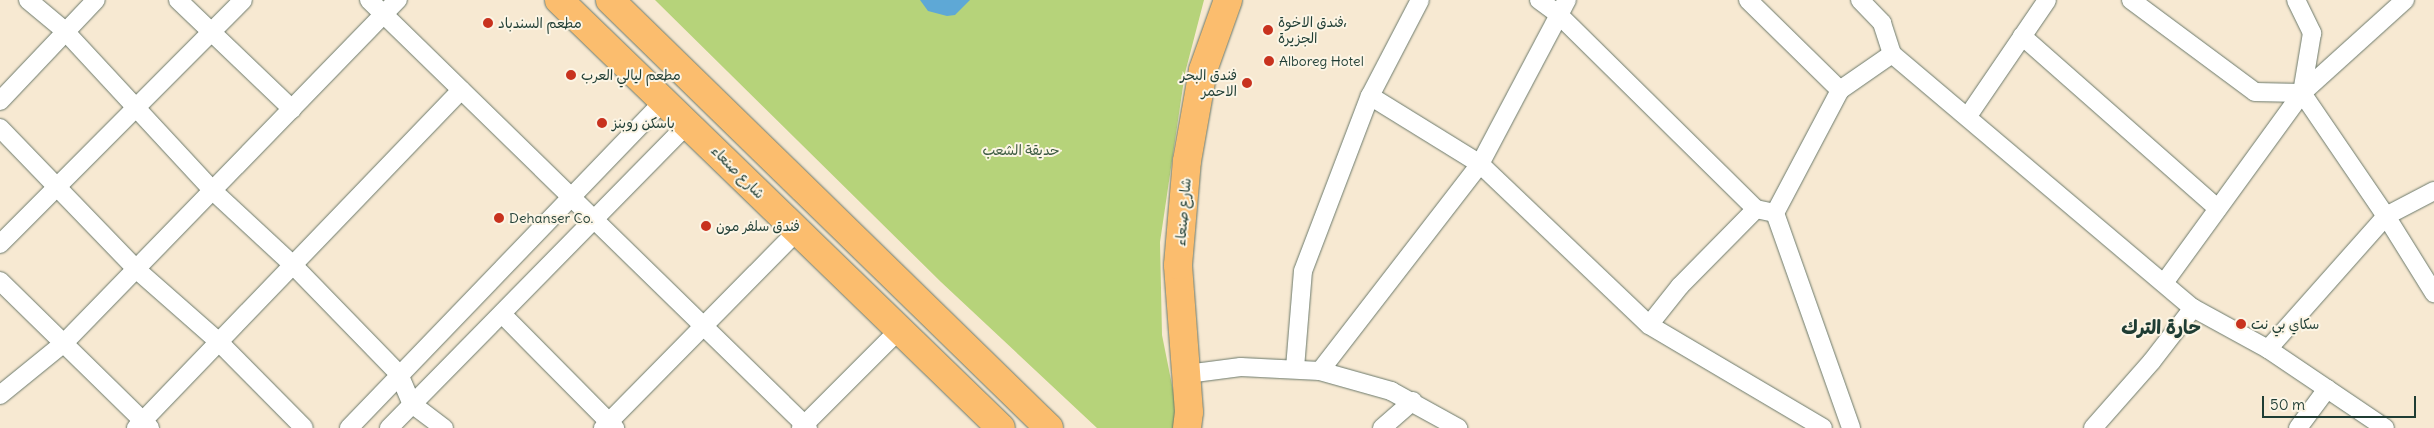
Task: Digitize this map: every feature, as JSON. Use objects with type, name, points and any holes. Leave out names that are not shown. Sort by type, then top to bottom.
[{"type":"highway","name":"شارع صنعاء","points":[[559,0],[689,123],[898,330],[1001,428]]},
{"type":"highway","points":[[610,0],[1049,428]]},
{"type":"highway","name":"شارع صنعاء","points":[[1187,427],[1187,374],[1178,265],[1187,161],[1203,70],[1228,0]]},
{"type":"street","points":[[28,0],[64,30],[135,109],[212,190],[293,265],[399,376],[412,404],[444,428]]},
{"type":"street","points":[[0,101],[64,30],[96,0]]},
{"type":"street","points":[[178,0],[292,109]]},
{"type":"street","points":[[0,244],[243,0]]},
{"type":"street","points":[[369,0],[704,326],[804,427],[898,330]]},
{"type":"street","points":[[0,395],[64,343],[398,0]]},
{"type":"street","points":[[1295,368],[1303,270],[1370,96],[1420,0]]},
{"type":"street","points":[[1539,0],[1563,7],[1756,209],[1776,213]]},
{"type":"street","points":[[1748,0],[1840,90]]},
{"type":"street","points":[[1860,0],[1882,23],[1892,54],[1968,116],[2193,308],[2268,349],[2385,428]]},
{"type":"street","points":[[1968,116],[2047,0]]},
{"type":"street","points":[[2131,0],[2255,92],[2302,93]]},
{"type":"street","points":[[2296,0],[2312,33],[2302,93],[2386,216],[2434,293]]},
{"type":"street","points":[[2164,283],[2302,93],[2405,0]]},
{"type":"street","points":[[1320,371],[1480,164],[1563,7]]},
{"type":"street","points":[[2022,36],[2218,209]]},
{"type":"street","points":[[1851,428],[1776,213],[1840,90],[1892,54]]},
{"type":"street","points":[[0,281],[64,343],[143,426],[218,343],[461,90]]},
{"type":"street","points":[[1370,96],[1480,164],[1649,325],[1823,428]]},
{"type":"street","points":[[349,428],[665,100]]},
{"type":"street","points":[[389,428],[689,123]]},
{"type":"street","points":[[0,128],[136,269],[218,343],[304,428]]},
{"type":"street","points":[[2268,349],[2386,216],[2434,191]]},
{"type":"street","points":[[1649,325],[1680,286],[1756,209]]},
{"type":"street","points":[[502,314],[609,426],[798,231]]},
{"type":"street","points":[[2093,428],[2152,361],[2193,308]]},
{"type":"street","points":[[1187,374],[1241,367],[1295,368],[1320,371],[1368,383],[1413,401],[1458,428]]},
{"type":"street","points":[[2298,428],[2327,389]]},
{"type":"street","points":[[1382,428],[1413,401]]},
{"type":"green space","name":"حديقة الشعب","points":[[655,0],[1204,0],[1185,73],[1160,242],[1162,335],[1177,410],[1176,428],[1097,428],[941,282]]},
{"type":"water","points":[[920,0],[970,0],[955,15],[947,16],[928,11]]},
{"type":"place","name":"مطعم السندباد","points":[[488,23]]},
{"type":"place","name":"فندق الاخوة، الجزيرة","points":[[1268,30]]},
{"type":"place","name":"Alboreg Hotel","points":[[1269,61]]},
{"type":"place","name":"مطعم ليالي العرب","points":[[571,75]]},
{"type":"place","name":"فندق البحر الاحمر","points":[[1247,83]]},
{"type":"place","name":"باسكن روبنز","points":[[602,123]]},
{"type":"place","name":"Dehanser Co.","points":[[499,218]]},
{"type":"place","name":"فندق سلفر مون","points":[[706,226]]},
{"type":"place","name":"سكاي بي نت","points":[[2241,324]]},
{"type":"district","name":"حارة الترك","points":[[2161,328]]}]
